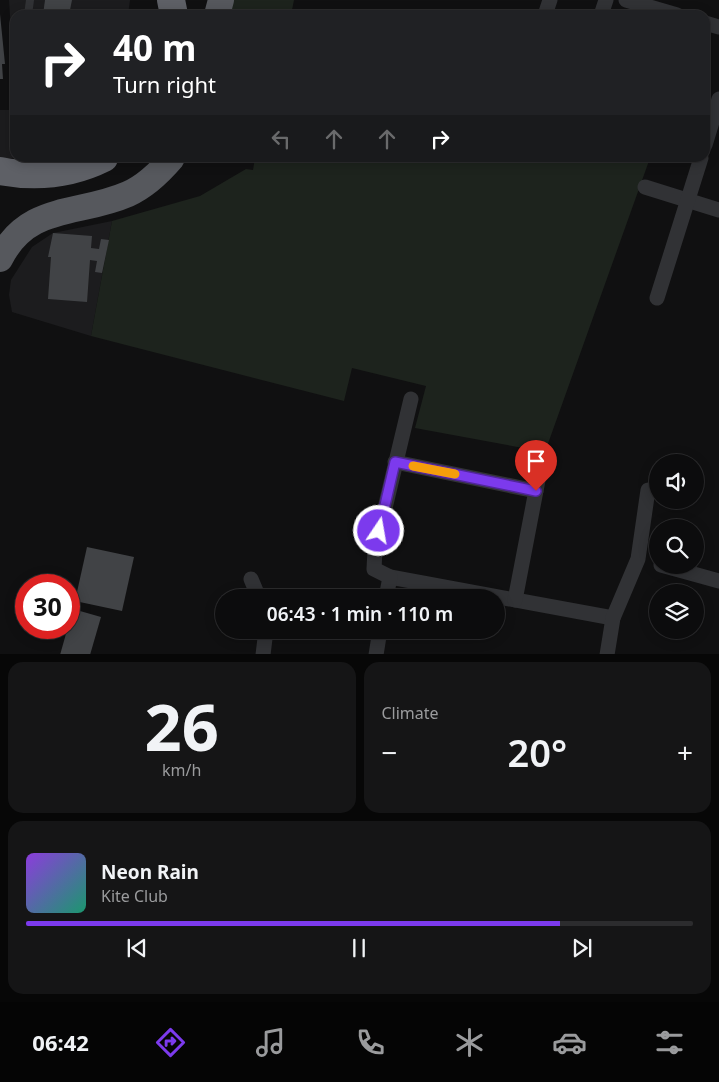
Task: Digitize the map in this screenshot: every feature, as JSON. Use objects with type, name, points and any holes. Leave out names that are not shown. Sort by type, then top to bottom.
[{"type":"highway","points":[[0,171],[28,175],[50,175],[73,170],[94,162]]},
{"type":"highway","points":[[0,236],[16,219],[38,206],[63,195],[96,190],[132,180],[156,162]]},
{"type":"highway","points":[[0,259],[8,244],[28,224],[55,213],[92,206],[129,193],[147,182],[168,162]]},
{"type":"street","points":[[626,0],[653,10]]},
{"type":"street","points":[[710,128],[719,99]]},
{"type":"street","points":[[657,298],[700,162]]},
{"type":"street","points":[[645,187],[719,210]]},
{"type":"street","points":[[411,399],[375,550],[374,569],[390,577],[613,618]]},
{"type":"street","points":[[395,462],[536,491]]},
{"type":"street","points":[[515,600],[539,475]]},
{"type":"street","points":[[607,654],[613,618],[638,559],[648,490]]},
{"type":"street","points":[[638,559],[649,562]]},
{"type":"street","points":[[693,574],[719,581]]},
{"type":"street","points":[[388,589],[390,577]]},
{"type":"street","points":[[251,579],[255,589]]},
{"type":"street","points":[[263,654],[265,639]]},
{"type":"street","points":[[376,654],[378,639]]},
{"type":"shaded area","points":[[9,0],[130,0],[129,10],[10,10],[10,16]]},
{"type":"shaded area","points":[[225,0],[294,0],[292,10],[223,10]]},
{"type":"shaded area","points":[[0,110],[10,110],[10,158],[0,158]]},
{"type":"shaded area","points":[[254,162],[649,162],[545,452],[415,428],[426,386],[352,368],[344,401],[91,336],[112,221],[200,196],[246,169],[253,170]]},
{"type":"shaded area","points":[[112,221],[91,336],[12,312],[9,295],[11,280],[32,247],[53,233]]},
{"type":"building","points":[[45,0],[72,0],[70,10],[44,10]]},
{"type":"building","points":[[0,14],[5,64],[2,64],[3,79],[0,79]]},
{"type":"building","points":[[53,233],[92,236],[91,248],[99,249],[101,239],[109,240],[102,273],[95,272],[97,261],[90,260],[87,302],[48,299],[51,257],[48,257]]},
{"type":"building","points":[[87,547],[134,557],[122,611],[80,602],[80,578]]},
{"type":"building","points":[[80,611],[101,617],[90,654],[60,654],[65,639],[80,639]]},
{"type":"slow traffic","points":[[413,466],[455,474]]},
{"type":"route","points":[[379,531],[395,462],[536,491]]}]
